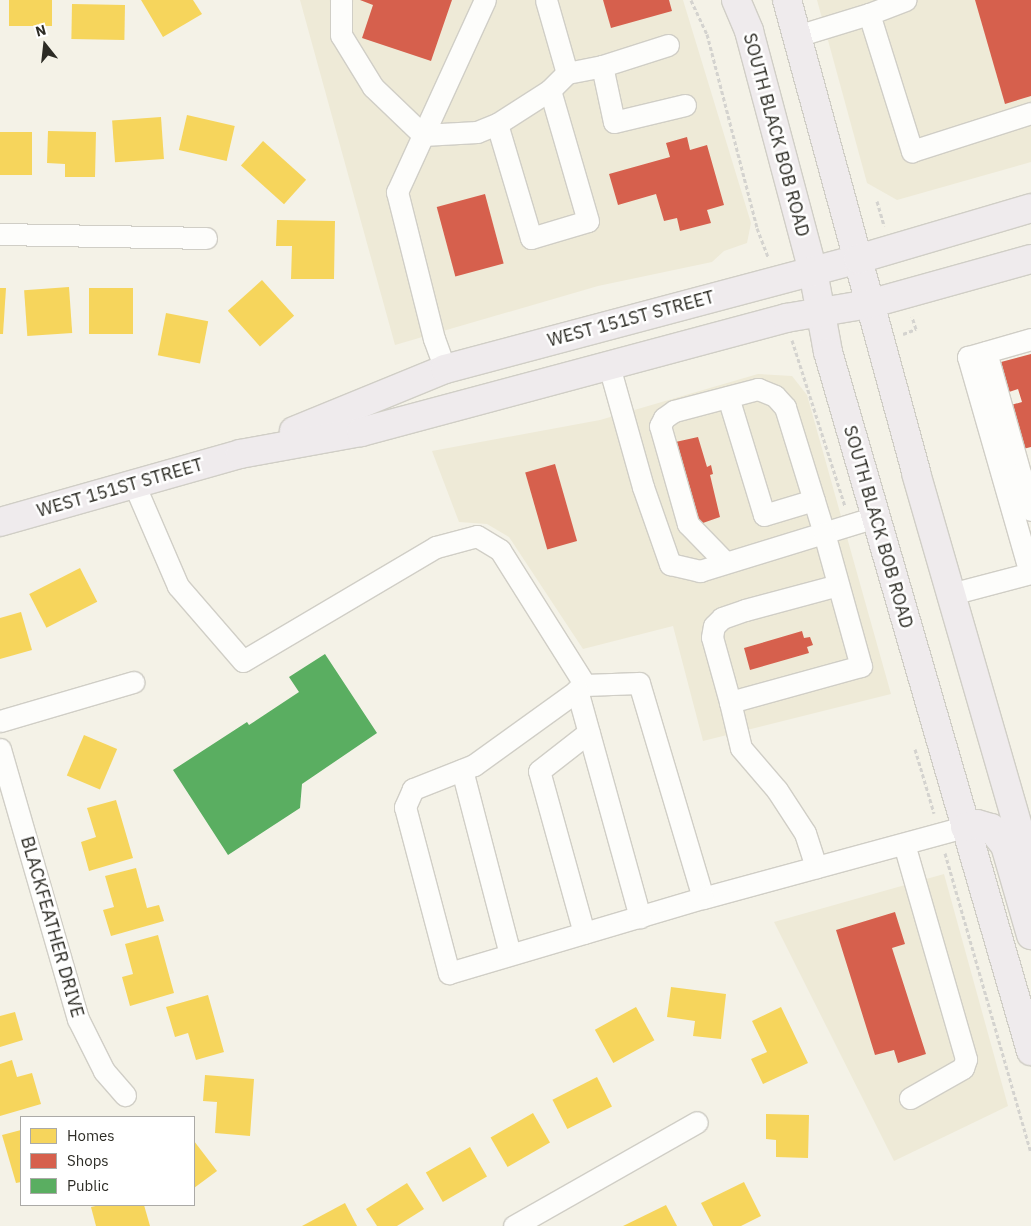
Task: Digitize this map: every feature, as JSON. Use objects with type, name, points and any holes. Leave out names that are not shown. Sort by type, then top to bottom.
[{"type":"main road","name":"SOUTH BLACK BOB ROAD","points":[[736,0],[749,31],[813,271],[863,521],[952,830],[1031,1051]]},
{"type":"main road","points":[[787,0],[869,304],[1031,872]]},
{"type":"main road","name":"WEST 151ST STREET","points":[[240,454],[445,369],[858,259],[1031,208]]},
{"type":"main road","name":"WEST 151ST STREET","points":[[0,522],[240,454],[329,437],[821,312],[869,304],[1031,259]]},
{"type":"main road","points":[[329,437],[438,398],[443,390],[445,369]]},
{"type":"main road","points":[[952,830],[977,824],[991,828],[1005,845],[1031,934]]},
{"type":"street","points":[[341,0],[341,35],[368,80],[423,135],[477,132],[497,124],[550,90],[566,73],[602,66],[668,45]]},
{"type":"street","points":[[445,369],[434,339],[397,192],[485,0]]},
{"type":"street","points":[[546,0],[566,73]]},
{"type":"street","points":[[797,36],[869,14],[905,0]]},
{"type":"street","points":[[869,14],[912,151],[1031,114]]},
{"type":"street","points":[[602,66],[614,122],[685,105]]},
{"type":"street","points":[[497,124],[531,238],[588,221],[550,90]]},
{"type":"street","points":[[0,234],[206,238]]},
{"type":"street","points":[[951,594],[1031,573],[968,356],[1031,339]]},
{"type":"street","points":[[981,353],[1024,484],[1031,490]]},
{"type":"street","points":[[981,353],[1010,482],[1019,499],[1031,510]]},
{"type":"street","points":[[609,366],[643,487],[670,564],[700,571],[724,561],[863,521]]},
{"type":"street","points":[[724,561],[688,524],[660,426],[664,418],[674,411],[758,389],[775,396],[784,407],[824,533],[861,666],[730,702]]},
{"type":"street","points":[[728,397],[764,515],[814,500]]},
{"type":"street","points":[[134,484],[178,586],[243,661],[436,547],[477,536],[500,550],[581,687],[589,732],[640,917]]},
{"type":"street","points":[[816,867],[805,834],[777,790],[742,748],[712,637],[714,626],[722,618],[838,585]]},
{"type":"street","points":[[0,721],[134,682]]},
{"type":"street","points":[[703,898],[639,683],[581,687],[474,765],[413,789],[405,807],[449,973],[703,898],[952,830]]},
{"type":"street","points":[[584,933],[539,771],[589,732]]},
{"type":"street","name":"BLACKFEATHER DRIVE","points":[[0,749],[78,1019],[104,1071],[125,1095]]},
{"type":"street","points":[[462,770],[510,954]]},
{"type":"street","points":[[904,844],[966,1060],[963,1068],[910,1098]]},
{"type":"street","points":[[514,1226],[697,1122]]},
{"type":"path","points":[[691,0],[707,34],[757,228],[763,238]]},
{"type":"path","points":[[800,367],[863,521]]},
{"type":"path","points":[[913,740],[952,830],[1031,1152]]},
{"type":"shaded area","points":[[300,0],[683,0],[751,223],[747,243],[724,251],[712,262],[598,286],[395,345]]},
{"type":"shaded area","points":[[817,0],[1031,0],[1031,162],[897,200],[867,183]]},
{"type":"shaded area","points":[[758,374],[792,376],[807,395],[891,694],[703,741],[673,626],[583,649],[509,537],[487,524],[459,522],[432,451],[600,420]]},
{"type":"shaded area","points":[[944,874],[1008,1106],[894,1161],[774,922]]},
{"type":"building: Homes","points":[[9,0],[52,0],[52,26],[9,26]]},
{"type":"building: Homes","points":[[141,0],[193,0],[202,14],[163,37]]},
{"type":"building: Homes","points":[[72,4],[125,5],[124,40],[71,39]]},
{"type":"building: Homes","points":[[187,115],[235,126],[227,161],[179,150]]},
{"type":"building: Homes","points":[[161,117],[164,159],[115,162],[112,120]]},
{"type":"building: Homes","points":[[48,131],[96,132],[95,177],[65,177],[65,164],[47,163]]},
{"type":"building: Homes","points":[[0,132],[32,132],[32,175],[0,175]]},
{"type":"building: Homes","points":[[263,141],[306,180],[284,204],[241,166]]},
{"type":"building: Homes","points":[[277,220],[335,221],[334,279],[291,279],[292,246],[276,246]]},
{"type":"building: Homes","points":[[262,280],[294,316],[260,346],[228,311]]},
{"type":"building: Homes","points":[[69,287],[72,333],[27,336],[24,290]]},
{"type":"building: Homes","points":[[0,288],[6,288],[3,334],[0,334]]},
{"type":"building: Homes","points":[[89,288],[133,288],[133,334],[89,334]]},
{"type":"building: Homes","points":[[166,313],[208,321],[200,363],[158,355]]},
{"type":"building: Homes","points":[[80,568],[97,602],[46,628],[29,594]]},
{"type":"building: Homes","points":[[21,612],[32,650],[0,659],[0,618]]},
{"type":"building: Homes","points":[[84,735],[117,749],[100,790],[67,776]]},
{"type":"building: Homes","points":[[116,800],[133,858],[89,871],[81,842],[96,837],[87,808]]},
{"type":"building: Homes","points":[[136,868],[147,908],[159,905],[164,921],[111,936],[103,910],[114,907],[105,876]]},
{"type":"building: Homes","points":[[158,935],[174,993],[130,1006],[122,977],[133,974],[125,944]]},
{"type":"building: Homes","points":[[671,987],[726,994],[721,1039],[693,1036],[695,1021],[667,1017]]},
{"type":"building: Homes","points":[[208,995],[224,1052],[196,1060],[188,1033],[175,1037],[166,1007]]},
{"type":"building: Homes","points":[[636,1007],[654,1040],[613,1063],[595,1030]]},
{"type":"building: Homes","points":[[781,1007],[808,1063],[763,1084],[751,1059],[767,1052],[752,1021]]},
{"type":"building: Homes","points":[[15,1012],[23,1040],[0,1047],[0,1016]]},
{"type":"building: Homes","points":[[12,1060],[17,1077],[32,1073],[41,1104],[0,1116],[0,1064]]},
{"type":"building: Homes","points":[[205,1075],[254,1079],[250,1136],[215,1133],[217,1102],[203,1101]]},
{"type":"building: Homes","points":[[597,1077],[612,1106],[567,1129],[552,1100]]},
{"type":"building: Homes","points":[[533,1113],[550,1142],[508,1167],[491,1138]]},
{"type":"building: Homes","points":[[766,1114],[809,1115],[808,1158],[776,1157],[776,1140],[766,1139]]},
{"type":"building: Homes","points":[[20,1130],[20,1182],[16,1183],[2,1135]]},
{"type":"building: Homes","points":[[195,1142],[217,1171],[195,1187]]},
{"type":"building: Homes","points":[[470,1147],[487,1176],[443,1202],[426,1172]]},
{"type":"building: Homes","points":[[744,1182],[761,1216],[741,1226],[713,1226],[701,1203]]},
{"type":"building: Homes","points":[[407,1183],[424,1209],[397,1226],[377,1226],[366,1209]]},
{"type":"building: Homes","points":[[345,1203],[357,1226],[302,1226]]},
{"type":"building: Homes","points":[[666,1205],[677,1226],[623,1226]]},
{"type":"building: Homes","points":[[144,1206],[150,1226],[96,1226],[91,1207]]},
{"type":"building: Shops","points":[[360,0],[452,0],[431,61],[362,38],[373,5]]},
{"type":"building: Shops","points":[[603,0],[669,0],[672,11],[611,28]]},
{"type":"building: Shops","points":[[975,0],[1031,0],[1031,96],[1005,104]]},
{"type":"building: Shops","points":[[687,137],[690,150],[707,145],[724,205],[707,210],[711,223],[680,231],[677,218],[664,221],[656,194],[618,205],[609,174],[670,157],[666,143]]},
{"type":"building: Shops","points":[[485,194],[504,264],[455,276],[437,207]]},
{"type":"building: Shops","points":[[1031,354],[1031,447],[1023,449],[1011,405],[1022,402],[1018,389],[1009,392],[1001,362]]},
{"type":"building: Shops","points":[[698,437],[707,467],[711,465],[713,474],[710,475],[720,517],[700,524],[697,515],[693,516],[671,443]]},
{"type":"building: Shops","points":[[555,464],[577,541],[547,549],[525,473]]},
{"type":"building: Shops","points":[[802,631],[804,638],[810,637],[813,645],[807,647],[809,653],[750,670],[744,648]]},
{"type":"building: Shops","points":[[895,912],[905,944],[892,948],[926,1054],[898,1063],[894,1050],[875,1055],[836,930]]},
{"type":"building: Public","points":[[325,654],[377,733],[302,784],[300,808],[228,855],[173,770],[247,722],[249,725],[299,692],[289,677]]}]
